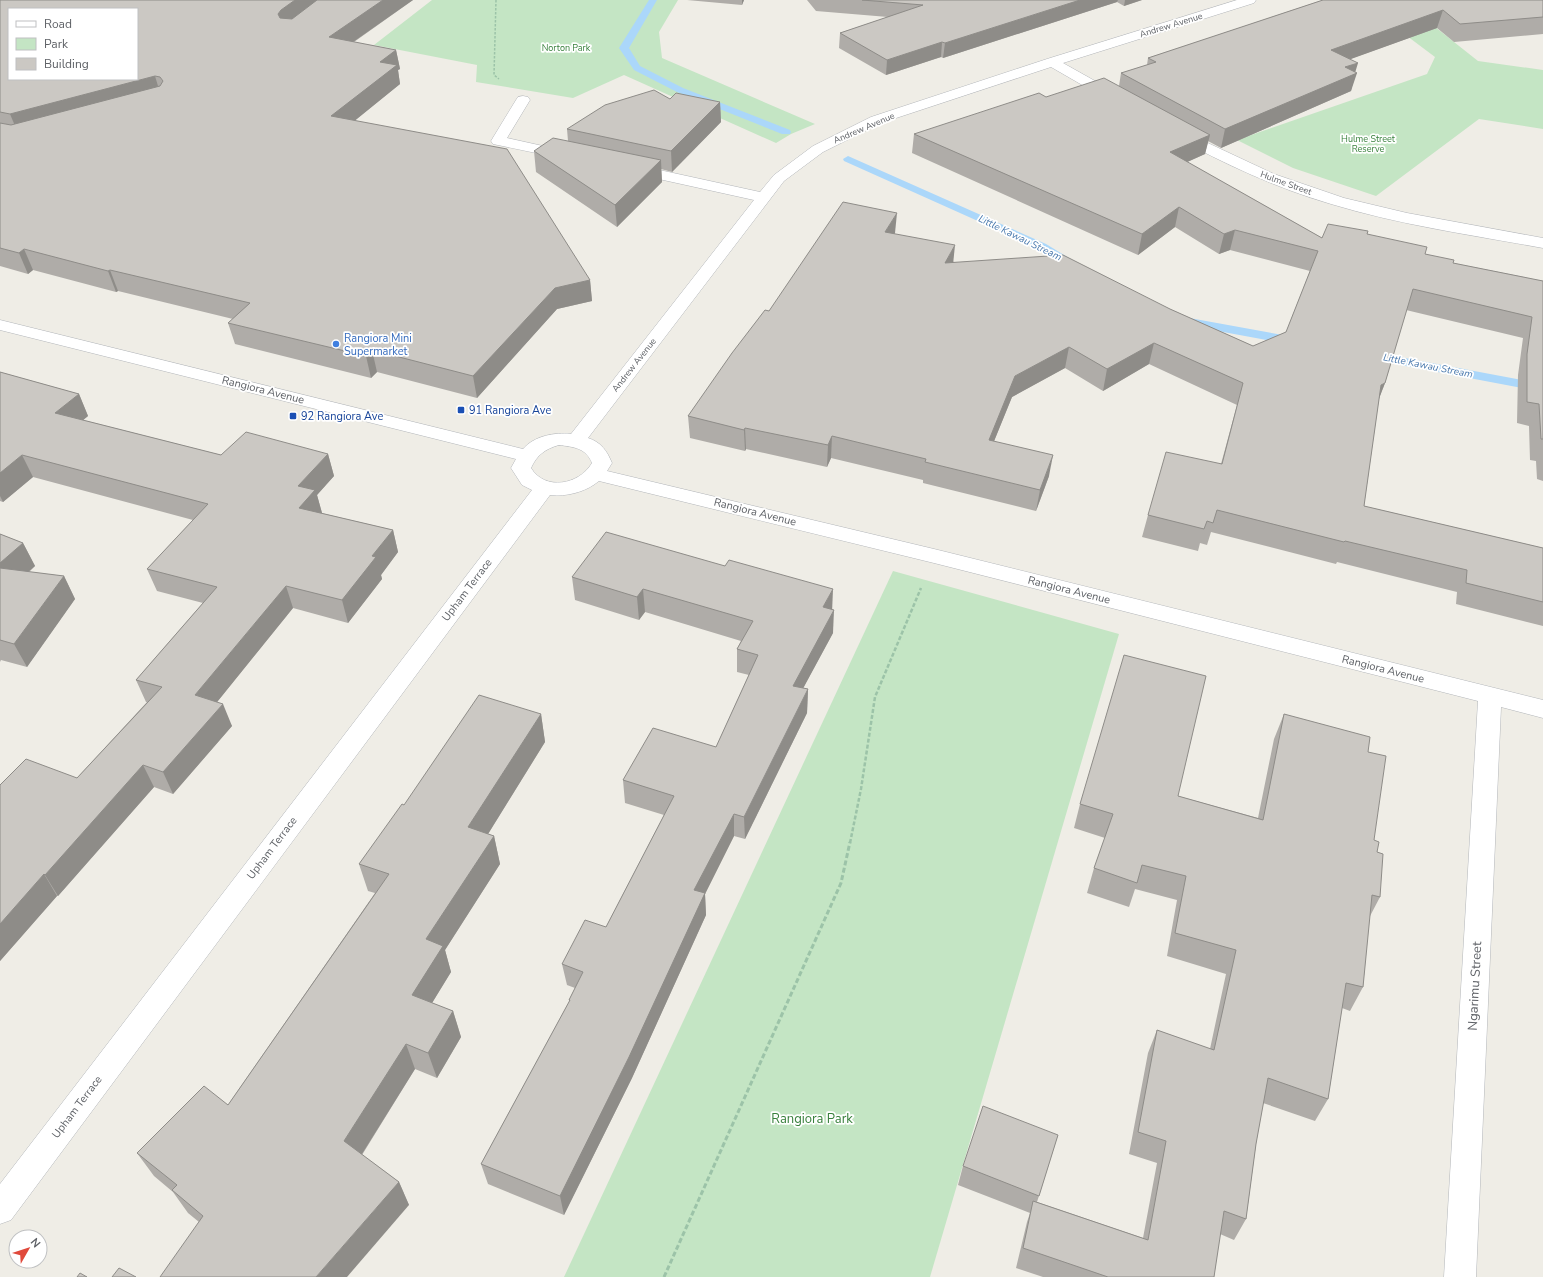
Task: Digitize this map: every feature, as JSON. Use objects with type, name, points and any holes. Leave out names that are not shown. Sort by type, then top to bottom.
[{"type":"street","name":"Andrew Avenue","points":[[576,440],[779,178],[799,162],[844,135],[876,120],[1052,62],[1250,0]]},
{"type":"street","points":[[1052,62],[1127,105]]},
{"type":"street","points":[[523,100],[498,141],[582,159]]},
{"type":"street","name":"Hulme Street","points":[[1167,127],[1207,149],[1256,172],[1301,190],[1361,208],[1543,243]]},
{"type":"street","points":[[620,167],[764,197]]},
{"type":"street","name":"Rangiora Avenue","points":[[0,325],[526,456]]},
{"type":"street","points":[[559,440],[576,440],[592,447],[599,454],[602,463],[595,474],[578,485],[561,489],[545,487],[529,481],[521,468],[526,456],[541,444],[559,440]]},
{"type":"street","name":"Rangiora Avenue","points":[[595,474],[934,556],[1543,708]]},
{"type":"street","name":"Upham Terrace","points":[[0,1209],[545,487]]},
{"type":"street","name":"Ngarimu Street","points":[[1460,1277],[1490,696]]},
{"type":"path","points":[[496,0],[494,75],[523,100]]},
{"type":"path","points":[[664,1277],[841,883],[861,789],[875,697],[934,556]]},
{"type":"green space","name":"Norton Park","points":[[432,0],[678,0],[659,32],[662,58],[815,124],[791,134],[776,143],[624,75],[573,98],[476,82],[477,65],[374,45]]},
{"type":"green space","name":"Hulme Street Reserve","points":[[1359,0],[1401,0],[1478,61],[1543,70],[1543,129],[1479,119],[1376,196],[1293,168],[1237,140],[1427,74],[1435,57]]},
{"type":"green space","name":"Rangiora Park","points":[[893,571],[1119,634],[930,1277],[564,1277]]},
{"type":"building","points":[[0,0],[295,0],[278,14],[280,18],[292,19],[317,0],[383,0],[329,37],[396,50],[380,62],[397,65],[331,116],[507,149],[590,280],[555,288],[473,376],[372,350],[366,356],[228,323],[250,303],[110,270],[108,271],[24,249],[19,253],[0,248],[0,123],[11,125],[160,86],[163,81],[160,77],[155,76],[10,114],[0,112]]},
{"type":"building","points":[[862,0],[1080,0],[887,60],[840,33],[923,5]]},
{"type":"building","points":[[1323,0],[1543,0],[1543,17],[1460,24],[1443,10],[1331,50],[1358,63],[1345,67],[1357,73],[1225,129],[1121,73],[1156,62],[1148,58]]},
{"type":"building","points":[[1104,78],[1210,135],[1170,152],[1322,238],[1328,224],[1368,231],[1367,234],[1427,247],[1425,254],[1454,260],[1453,263],[1543,281],[1543,439],[1541,439],[1539,404],[1527,402],[1527,354],[1532,317],[1413,289],[1385,383],[1381,385],[1364,506],[1543,548],[1543,602],[1466,583],[1467,570],[1344,542],[1217,510],[1213,523],[1207,521],[1204,529],[1148,515],[1166,452],[1222,464],[1243,383],[1154,343],[1107,369],[1069,347],[1015,376],[989,440],[1053,455],[1040,490],[925,462],[926,459],[832,436],[828,445],[745,428],[744,430],[688,416],[732,353],[765,310],[769,311],[843,202],[897,213],[885,232],[955,245],[945,263],[1063,255],[1170,309],[1253,346],[1286,332],[1318,251],[1235,230],[1224,234],[1179,207],[1142,234],[914,134],[1039,93],[1046,97]]},
{"type":"building","points":[[654,90],[670,99],[676,93],[720,102],[671,151],[567,129],[605,105]]},
{"type":"building","points":[[553,138],[661,160],[615,205],[534,151]]},
{"type":"building","points":[[0,372],[79,394],[55,413],[221,455],[246,432],[328,454],[298,486],[315,490],[299,508],[393,530],[372,556],[376,557],[342,600],[286,586],[195,695],[223,704],[163,772],[143,765],[0,924],[0,785],[26,759],[77,778],[162,687],[136,680],[217,587],[147,569],[208,504],[22,455],[0,473]]},
{"type":"building","points":[[606,532],[725,566],[729,560],[833,589],[823,607],[834,610],[793,686],[808,689],[744,817],[734,814],[694,890],[705,893],[629,1057],[560,1196],[481,1164],[570,1000],[583,972],[562,964],[585,920],[606,927],[674,796],[623,780],[653,728],[716,747],[758,655],[737,649],[753,621],[643,589],[637,597],[572,577]]},
{"type":"building","points":[[0,534],[23,543],[0,563]]},
{"type":"building","points":[[0,568],[64,576],[14,644],[0,640]]},
{"type":"building","points":[[1124,655],[1206,676],[1178,796],[1263,820],[1284,714],[1370,737],[1368,752],[1386,756],[1374,840],[1379,842],[1377,852],[1383,854],[1380,897],[1372,895],[1363,987],[1346,983],[1328,1099],[1268,1078],[1256,1144],[1246,1219],[1224,1211],[1214,1277],[1108,1277],[1023,1248],[1033,1201],[1148,1240],[1166,1141],[1138,1132],[1157,1030],[1214,1050],[1236,950],[1175,933],[1186,876],[1142,865],[1137,883],[1094,868],[1113,814],[1080,804]]},
{"type":"building","points":[[479,695],[541,714],[468,827],[494,836],[426,939],[443,946],[412,995],[453,1011],[428,1053],[406,1044],[344,1141],[399,1182],[316,1277],[160,1277],[203,1216],[172,1190],[177,1185],[137,1153],[204,1086],[228,1105],[389,874],[359,864],[402,804],[404,805]]},
{"type":"building","points":[[983,1106],[1058,1135],[1039,1196],[963,1166]]},
{"type":"building","points":[[119,1268],[136,1277],[112,1277]]},
{"type":"building","points":[[80,1273],[87,1277],[77,1277]]},
{"type":"waterway","name":"Little Kawau Stream","points":[[653,0],[624,48],[637,68],[680,90],[786,132]]},
{"type":"waterway","name":"Little Kawau Stream","points":[[848,159],[1042,246],[1076,266]]},
{"type":"waterway","name":"Little Kawau Stream","points":[[1184,321],[1294,341]]},
{"type":"waterway","name":"Little Kawau Stream","points":[[1373,356],[1543,388]]},
{"type":"place","name":"Rangiora Mini Supermarket","points":[[336,344]]},
{"type":"place","name":"91 Rangiora Ave","points":[[461,410]]},
{"type":"place","name":"92 Rangiora Ave","points":[[293,416]]}]
